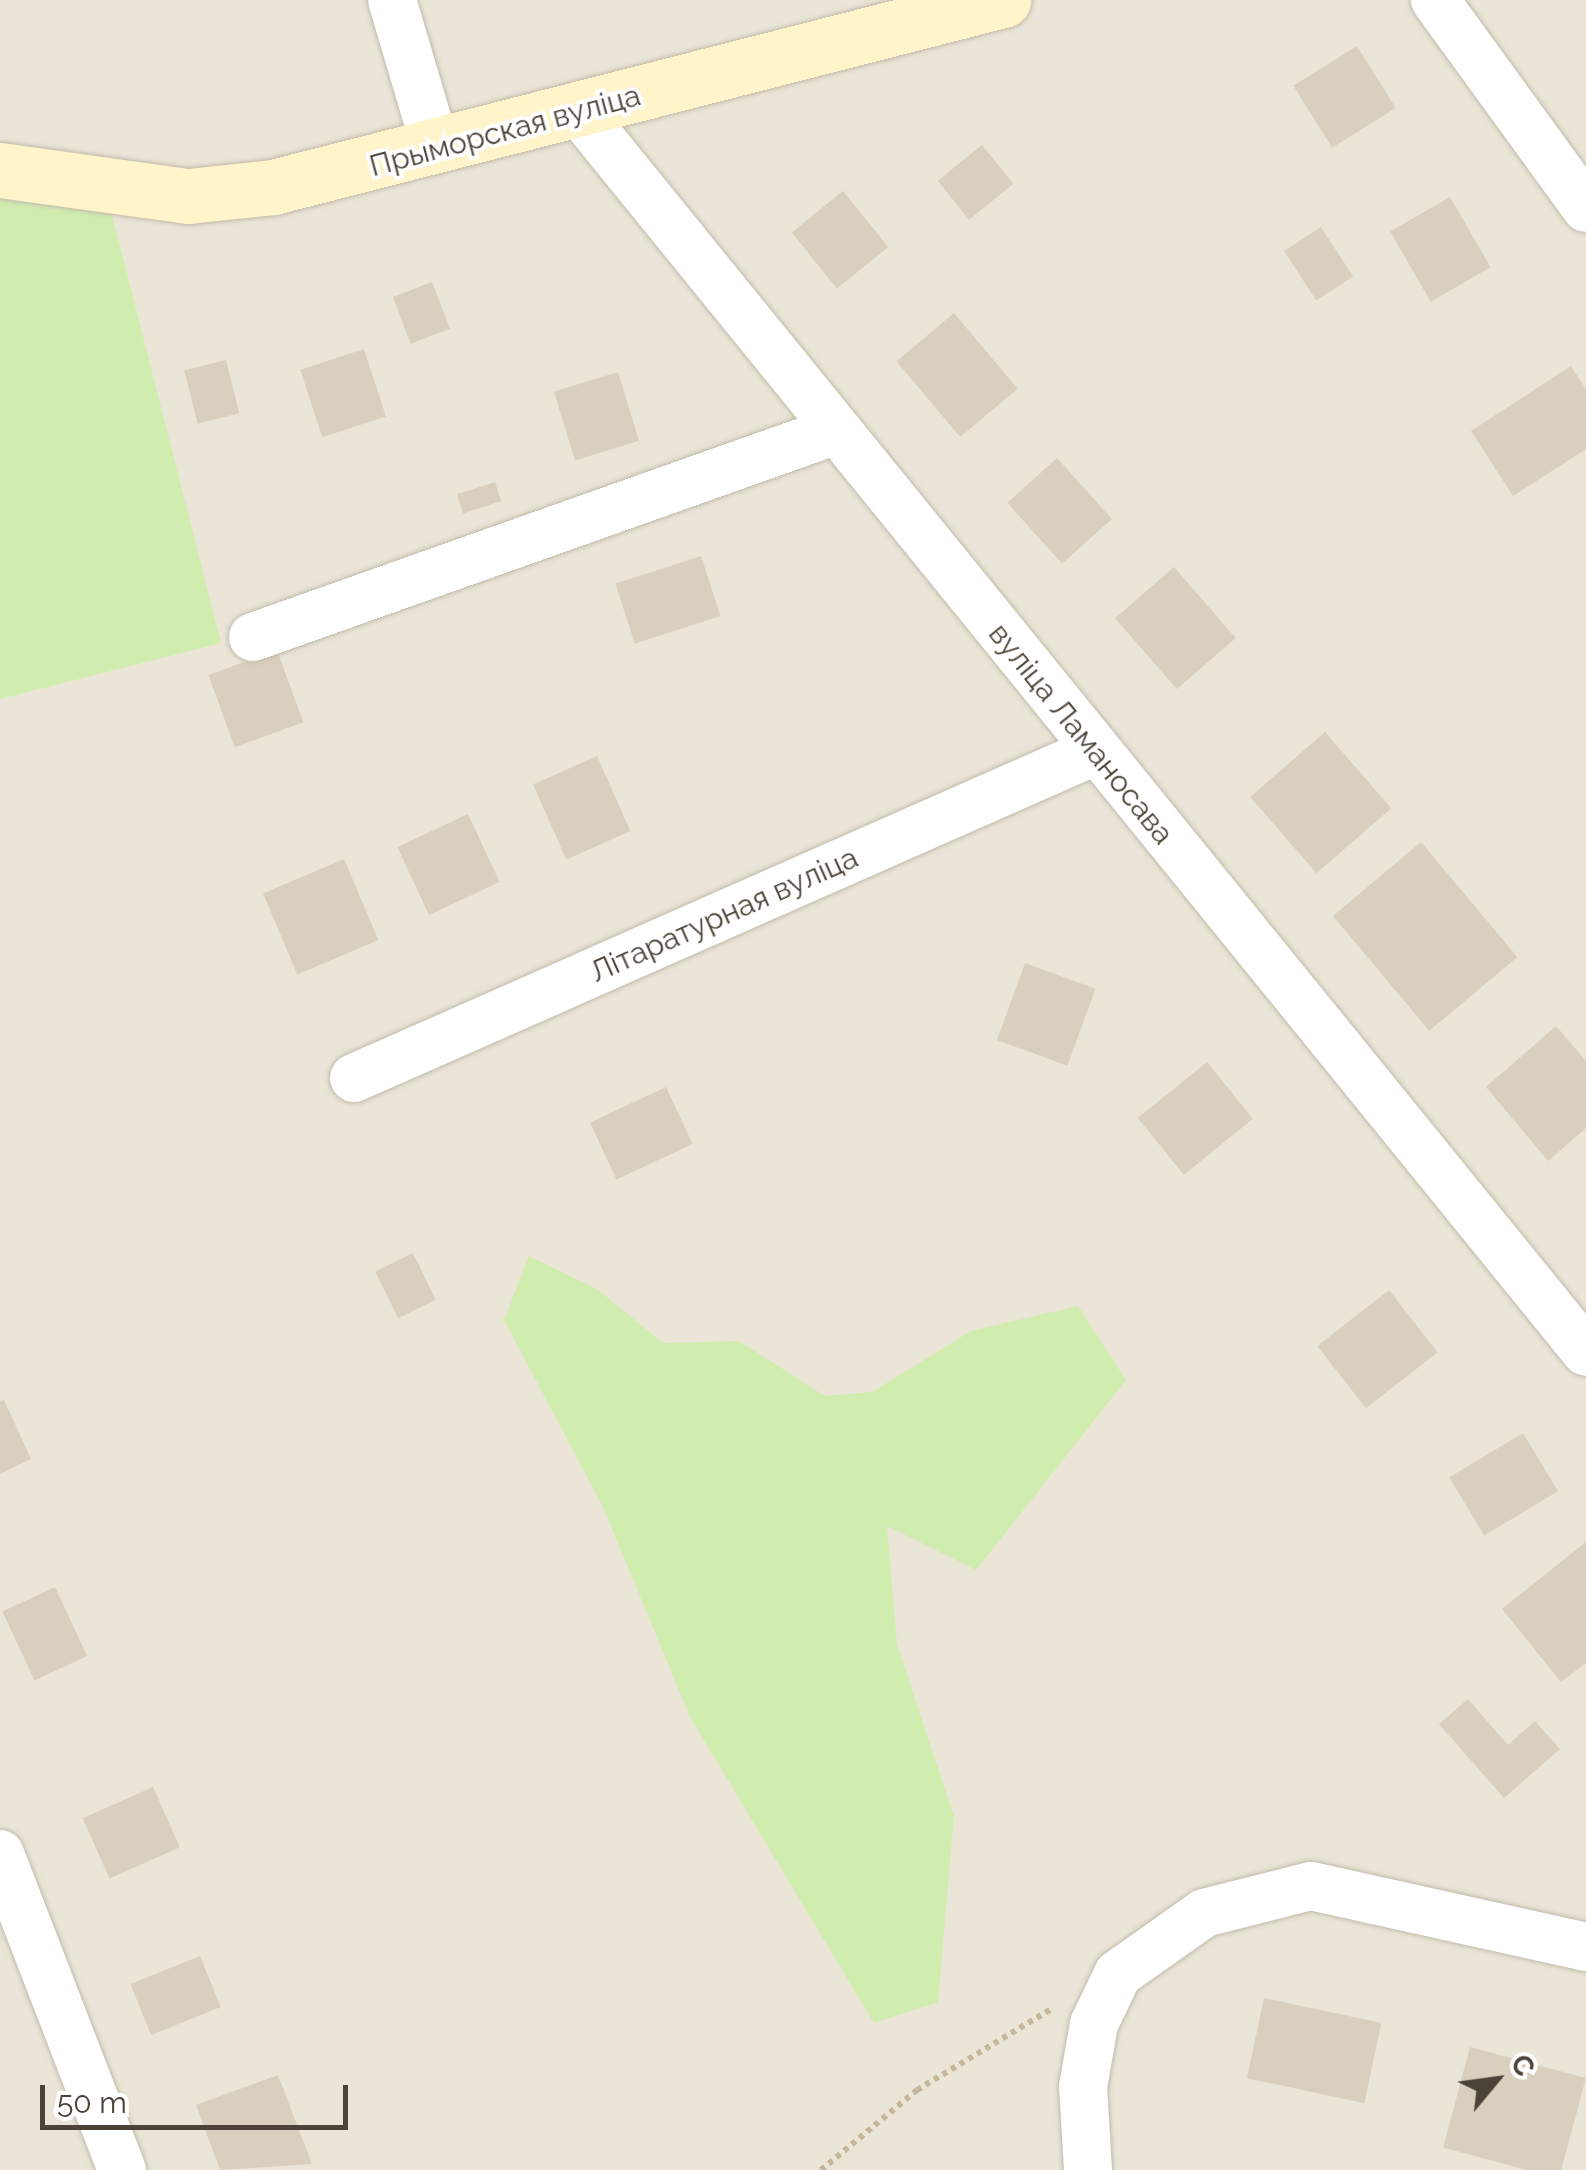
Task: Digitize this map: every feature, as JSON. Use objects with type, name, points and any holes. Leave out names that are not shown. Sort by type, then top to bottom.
[{"type":"main road","name":"Прыморская вуліца","points":[[0,170],[188,196],[273,188],[1003,0]]},
{"type":"street","points":[[392,0],[436,149]]},
{"type":"street","points":[[1435,0],[1586,208]]},
{"type":"street","name":"вуліца Ламаносава","points":[[580,112],[834,431],[1586,1352]]},
{"type":"street","points":[[253,637],[834,431]]},
{"type":"street","name":"Літаратурная вуліца","points":[[354,1078],[1095,751]]},
{"type":"street","points":[[0,1854],[122,2170]]},
{"type":"street","points":[[1088,2170],[1082,2087],[1094,2024],[1118,1974],[1156,1940],[1257,1893],[1311,1886],[1586,1947]]},
{"type":"path","points":[[821,2170],[980,2048],[1118,1974]]},
{"type":"shaded area","points":[[0,0],[1586,0],[1586,2170],[0,2170]]},
{"type":"green space","points":[[0,170],[106,191],[221,643],[0,699]]},
{"type":"green space","points":[[529,1256],[597,1289],[663,1343],[739,1341],[825,1396],[872,1392],[971,1331],[1078,1306],[1126,1380],[976,1570],[887,1526],[897,1644],[954,1816],[938,2002],[874,2023],[690,1717],[603,1507],[504,1320]]},
{"type":"building","points":[[1357,46],[1396,108],[1332,148],[1293,86]]},
{"type":"building","points":[[982,145],[1013,184],[969,220],[938,181]]},
{"type":"building","points":[[843,191],[888,247],[837,288],[792,233]]},
{"type":"building","points":[[1450,197],[1490,267],[1431,302],[1390,232]]},
{"type":"building","points":[[1321,227],[1353,276],[1316,300],[1284,251]]},
{"type":"building","points":[[432,282],[450,329],[411,344],[393,297]]},
{"type":"building","points":[[954,313],[1018,389],[960,437],[897,361]]},
{"type":"building","points":[[364,349],[386,417],[322,437],[300,370]]},
{"type":"building","points":[[226,360],[239,413],[198,424],[184,370]]},
{"type":"building","points":[[1571,366],[1586,389],[1586,449],[1513,496],[1471,431]]},
{"type":"building","points":[[618,372],[639,441],[575,460],[554,392]]},
{"type":"building","points":[[1057,458],[1112,519],[1062,564],[1007,503]]},
{"type":"building","points":[[495,482],[501,501],[463,513],[457,494]]},
{"type":"building","points":[[701,556],[720,616],[635,644],[615,584]]},
{"type":"building","points":[[1174,567],[1236,638],[1177,689],[1115,618]]},
{"type":"building","points":[[277,650],[303,722],[235,747],[208,675]]},
{"type":"building","points":[[1325,732],[1391,808],[1317,873],[1250,797]]},
{"type":"building","points":[[597,756],[630,831],[566,859],[533,784]]},
{"type":"building","points":[[468,814],[500,882],[429,915],[397,847]]},
{"type":"building","points":[[1421,842],[1517,957],[1429,1031],[1333,916]]},
{"type":"building","points":[[344,859],[378,940],[297,974],[263,893]]},
{"type":"building","points":[[1025,963],[1095,989],[1067,1066],[997,1040]]},
{"type":"building","points":[[1556,1026],[1586,1061],[1586,1128],[1548,1161],[1486,1087]]},
{"type":"building","points":[[1207,1062],[1253,1119],[1184,1175],[1138,1118]]},
{"type":"building","points":[[666,1087],[693,1144],[616,1180],[590,1122]]},
{"type":"building","points":[[413,1253],[436,1300],[398,1318],[375,1271]]},
{"type":"building","points":[[1389,1290],[1438,1352],[1366,1408],[1317,1346]]},
{"type":"building","points":[[4,1400],[31,1459],[0,1474],[0,1402]]},
{"type":"building","points":[[1523,1433],[1558,1491],[1484,1536],[1449,1477]]},
{"type":"building","points":[[1586,1542],[1586,1663],[1561,1682],[1502,1609]]},
{"type":"building","points":[[55,1587],[87,1656],[35,1680],[2,1612]]},
{"type":"building","points":[[1468,1699],[1508,1745],[1535,1721],[1560,1749],[1504,1798],[1439,1724]]},
{"type":"building","points":[[153,1787],[180,1847],[110,1879],[83,1818]]},
{"type":"building","points":[[200,1956],[221,2007],[151,2035],[130,1984]]},
{"type":"building","points":[[1264,1998],[1381,2023],[1364,2103],[1247,2078]]},
{"type":"building","points":[[1470,2047],[1586,2078],[1561,2170],[1527,2170],[1443,2147]]},
{"type":"building","points":[[278,2075],[312,2164],[220,2170],[196,2105]]}]
